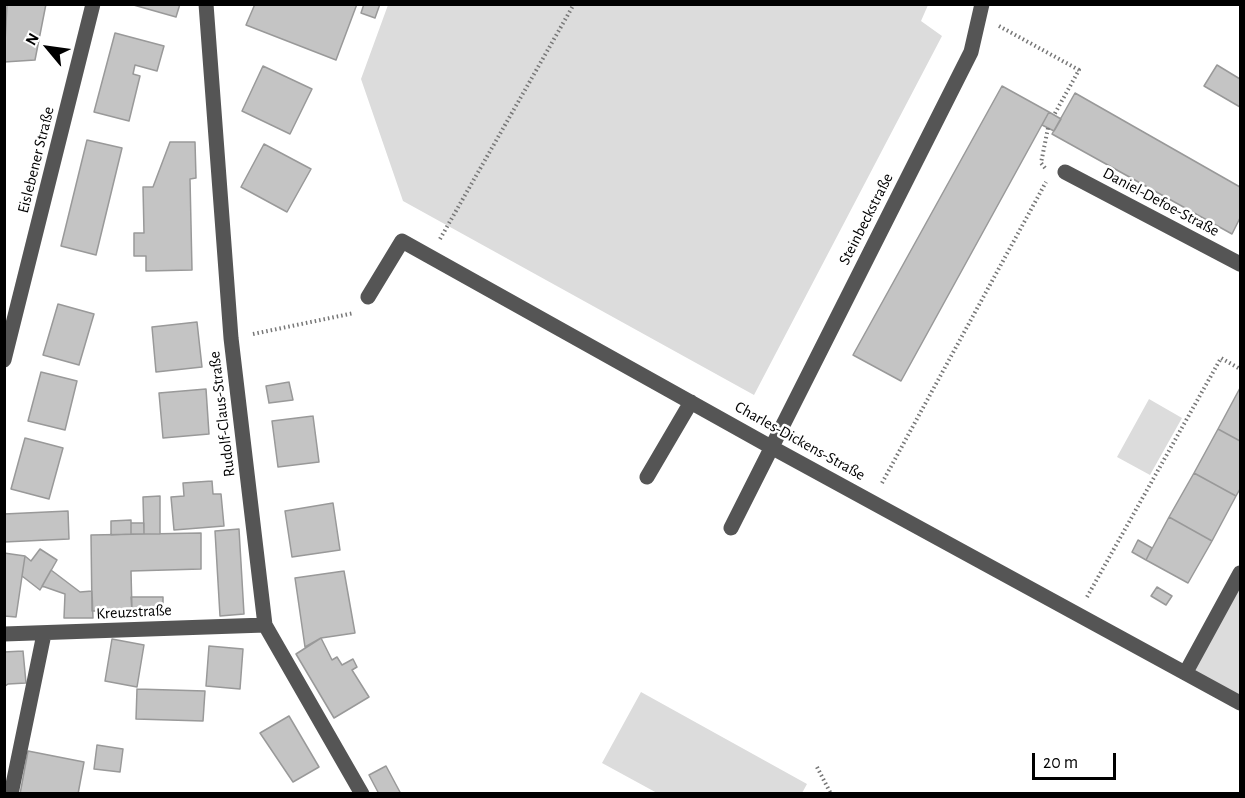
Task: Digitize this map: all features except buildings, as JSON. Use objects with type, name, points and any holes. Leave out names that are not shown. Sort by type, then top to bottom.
[{"type":"street","name":"Eislebener Straße","points":[[4,360],[93,4]]},
{"type":"street","name":"Rudolf-Claus-Straße","points":[[206,4],[231,338],[265,625],[362,794]]},
{"type":"street","name":"Steinbeckstraße","points":[[731,528],[971,52],[981,10]]},
{"type":"street","name":"Daniel-Defoe-Straße","points":[[1065,172],[1240,264]]},
{"type":"street","name":"Charles-Dickens-Straße","points":[[368,297],[402,241],[771,447],[1240,703]]},
{"type":"street","points":[[647,477],[691,402]]},
{"type":"street","points":[[1186,672],[1240,573]]},
{"type":"street","name":"Kreuzstraße","points":[[4,634],[265,625]]},
{"type":"street","points":[[11,794],[44,634]]},
{"type":"path","points":[[430,256],[574,4]]},
{"type":"path","points":[[981,10],[1078,70],[1054,115]]},
{"type":"path","points":[[872,501],[1050,174],[1041,163],[1048,128]]},
{"type":"path","points":[[231,338],[355,312],[368,297]]},
{"type":"path","points":[[1078,613],[1221,358],[1240,369]]},
{"type":"path","points":[[817,767],[831,794]]},
{"type":"shaded area","points":[[388,5],[928,5],[921,21],[942,36],[754,395],[403,201],[361,79]]},
{"type":"shaded area","points":[[1149,399],[1182,418],[1150,475],[1117,457]]},
{"type":"shaded area","points":[[1240,573],[1240,703],[1186,672]]},
{"type":"shaded area","points":[[641,692],[807,784],[802,793],[657,793],[602,763]]}]
